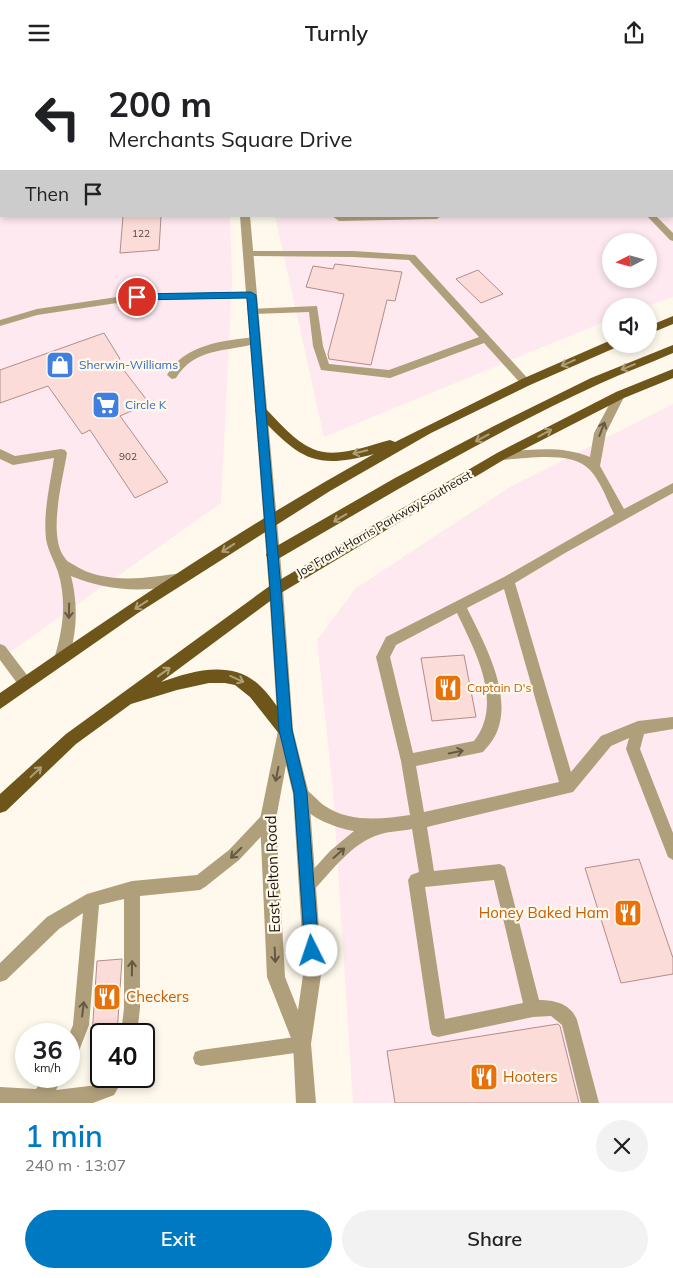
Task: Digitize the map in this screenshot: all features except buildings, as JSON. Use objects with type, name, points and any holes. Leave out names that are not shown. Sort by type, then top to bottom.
[{"type":"main road","points":[[657,327],[673,321]]},
{"type":"main road","points":[[0,702],[25,683],[182,578],[325,487],[408,441],[526,382],[602,349]]},
{"type":"main road","points":[[273,555],[399,482],[498,429],[595,381],[673,349]]},
{"type":"main road","name":"Joe Frank Harris Parkway Southeast","points":[[0,805],[71,739],[276,589],[501,456],[620,395],[673,373]]},
{"type":"main road","points":[[261,411],[298,447],[320,457],[346,456],[408,441]]},
{"type":"main road","points":[[123,701],[200,678],[228,675],[241,680],[252,688],[285,730]]},
{"type":"street","name":"East Felton Road","points":[[245,217],[276,589],[285,730],[301,793],[308,887],[313,968],[302,1044],[306,1103]]},
{"type":"street","name":"East Felton Road","points":[[285,730],[268,819],[276,977],[302,1044]]},
{"type":"lane","points":[[338,217],[404,217]]},
{"type":"lane","points":[[653,217],[668,227],[673,238]]},
{"type":"lane","points":[[248,254],[353,254],[412,257],[526,382]]},
{"type":"lane","points":[[0,323],[37,312],[137,297],[251,295]]},
{"type":"lane","points":[[253,311],[314,308],[318,346],[325,367],[390,373],[486,338]]},
{"type":"lane","points":[[172,375],[181,361],[194,355],[225,344],[255,341]]},
{"type":"lane","points":[[594,467],[600,433],[620,395]]},
{"type":"lane","points":[[0,453],[12,461],[62,453],[51,534],[53,548],[61,563],[67,585],[70,614],[66,644],[61,659]]},
{"type":"lane","points":[[501,456],[546,453],[568,455],[583,459],[594,467],[622,517]]},
{"type":"lane","points":[[428,879],[408,761],[383,657],[391,641],[508,581],[561,549],[673,488]]},
{"type":"lane","points":[[61,563],[69,570],[88,578],[114,583],[142,583],[182,578]]},
{"type":"lane","points":[[508,581],[568,787]]},
{"type":"lane","points":[[408,761],[478,747],[489,733],[495,709],[486,660],[460,606]]},
{"type":"lane","points":[[0,650],[25,683]]},
{"type":"lane","points":[[301,793],[312,807],[327,817],[344,823],[379,827],[419,821],[568,787],[606,741],[638,728],[673,723]]},
{"type":"lane","points":[[638,728],[633,749],[673,852]]},
{"type":"lane","points":[[0,974],[52,923],[92,899],[132,889],[200,882],[234,855],[268,819]]},
{"type":"lane","points":[[308,887],[335,856],[354,839],[379,827]]},
{"type":"lane","points":[[534,1009],[500,872],[416,880],[438,1029],[534,1009],[554,1008],[569,1020],[590,1103]]},
{"type":"lane","points":[[130,1023],[132,1008],[132,889]]},
{"type":"lane","points":[[80,1028],[92,899]]},
{"type":"lane","points":[[202,1058],[302,1044]]},
{"type":"lane","points":[[40,1099],[48,1088]]},
{"type":"lane","points":[[0,1096],[67,1099],[90,1096],[109,1088]]},
{"type":"shaded area","points":[[0,217],[230,217],[232,280],[221,503],[0,659]]},
{"type":"shaded area","points":[[275,217],[673,217],[673,297],[657,303],[657,298],[602,298],[602,323],[324,437]]},
{"type":"shaded area","points":[[673,404],[673,1103],[353,1103],[333,791],[317,640],[356,588],[510,487]]},
{"type":"place","name":"Sherwin-Williams","points":[[60,365]]},
{"type":"place","name":"Circle K","points":[[106,405]]},
{"type":"place","name":"Captain D's","points":[[448,688]]},
{"type":"place","name":"Honey Baked Ham","points":[[628,913]]},
{"type":"place","name":"Checkers","points":[[107,997]]},
{"type":"place","name":"Hooters","points":[[484,1077]]},
{"type":"route","points":[[137,297],[251,295],[276,589],[285,730],[301,793],[312,951]]}]
